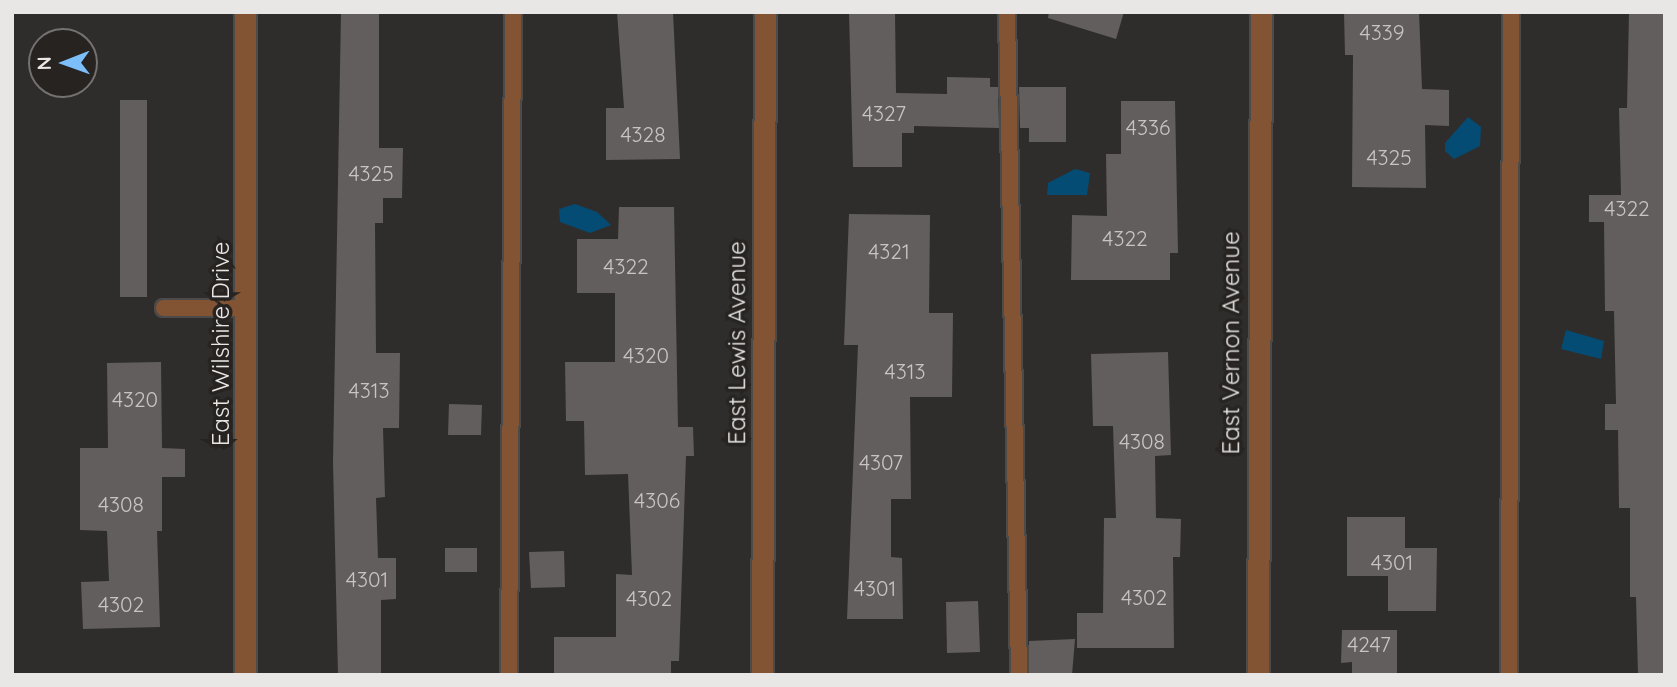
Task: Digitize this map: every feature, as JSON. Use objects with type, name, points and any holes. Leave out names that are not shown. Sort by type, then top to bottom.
[{"type":"street","name":"East Wilshire Drive","points":[[245,675],[248,308],[246,12]]},
{"type":"street","name":"East Lewis Avenue","points":[[762,675],[765,12]]},
{"type":"street","name":"East Vernon Avenue","points":[[1258,675],[1261,12]]},
{"type":"lane","points":[[509,675],[513,12]]},
{"type":"lane","points":[[1007,12],[1019,675]]},
{"type":"lane","points":[[1509,675],[1511,12]]},
{"type":"lane","points":[[164,308],[248,308]]},
{"type":"water","points":[[1468,117],[1481,127],[1480,146],[1454,159],[1445,151],[1445,143]]},
{"type":"water","points":[[1075,169],[1090,173],[1087,195],[1047,195],[1048,183]]},
{"type":"water","points":[[575,204],[597,212],[611,225],[590,233],[560,222],[559,209]]},
{"type":"water","points":[[1566,330],[1604,341],[1601,359],[1561,349]]},
{"type":"building","points":[[341,12],[379,12],[379,148],[403,148],[402,198],[383,198],[383,223],[375,223],[376,353],[400,353],[399,428],[383,428],[385,497],[376,498],[378,558],[396,558],[396,599],[381,600],[381,675],[338,675],[333,462]]},
{"type":"building","points":[[617,12],[673,12],[680,159],[606,160],[606,108],[624,108]]},
{"type":"building","points":[[849,12],[895,12],[896,93],[947,94],[947,77],[990,78],[990,87],[998,87],[999,128],[914,126],[914,133],[902,133],[902,167],[853,167]]},
{"type":"building","points":[[1049,12],[1124,12],[1116,39],[1048,18]]},
{"type":"building","points":[[1344,12],[1419,12],[1422,89],[1449,90],[1449,126],[1425,125],[1426,188],[1352,187],[1353,55],[1345,55]]},
{"type":"building","points":[[1629,12],[1665,12],[1665,675],[1638,675],[1636,597],[1630,597],[1630,508],[1619,508],[1618,430],[1605,430],[1605,404],[1616,404],[1614,311],[1605,311],[1604,222],[1589,222],[1589,195],[1621,195],[1619,108],[1627,108]]},
{"type":"building","points":[[1019,87],[1066,87],[1066,142],[1029,142],[1029,128],[1020,128]]},
{"type":"building","points":[[120,100],[147,100],[147,297],[120,297]]},
{"type":"building","points":[[1121,101],[1175,101],[1178,253],[1170,253],[1170,280],[1071,280],[1072,215],[1107,216],[1106,154],[1121,154]]},
{"type":"building","points":[[619,207],[674,207],[678,427],[693,427],[694,456],[686,456],[679,661],[671,661],[671,675],[554,675],[554,637],[616,637],[616,574],[632,575],[628,474],[585,475],[584,421],[566,421],[565,362],[615,362],[615,293],[577,293],[577,239],[618,239]]},
{"type":"building","points":[[849,214],[930,215],[929,313],[953,313],[952,397],[910,397],[911,499],[891,499],[891,557],[902,558],[903,619],[847,619],[858,345],[844,345]]},
{"type":"building","points":[[1168,352],[1171,455],[1155,456],[1156,518],[1181,519],[1180,557],[1173,557],[1174,648],[1077,648],[1077,613],[1103,613],[1104,518],[1116,518],[1113,426],[1093,426],[1091,354]]},
{"type":"building","points":[[161,362],[162,448],[185,449],[185,477],[162,477],[162,531],[157,531],[160,627],[83,629],[81,582],[109,581],[107,531],[80,530],[80,448],[108,448],[107,363]]},
{"type":"building","points":[[449,404],[482,405],[481,435],[448,435]]},
{"type":"building","points":[[1347,517],[1405,517],[1405,548],[1437,548],[1436,611],[1388,611],[1388,576],[1347,576]]},
{"type":"building","points":[[445,548],[477,548],[477,572],[445,572]]},
{"type":"building","points":[[564,551],[565,587],[531,588],[529,552]]},
{"type":"building","points":[[978,601],[980,652],[947,653],[946,602]]},
{"type":"building","points":[[1342,630],[1397,630],[1397,675],[1352,675],[1352,662],[1341,663]]},
{"type":"building","points":[[1075,639],[1072,675],[1029,675],[1029,641]]}]
